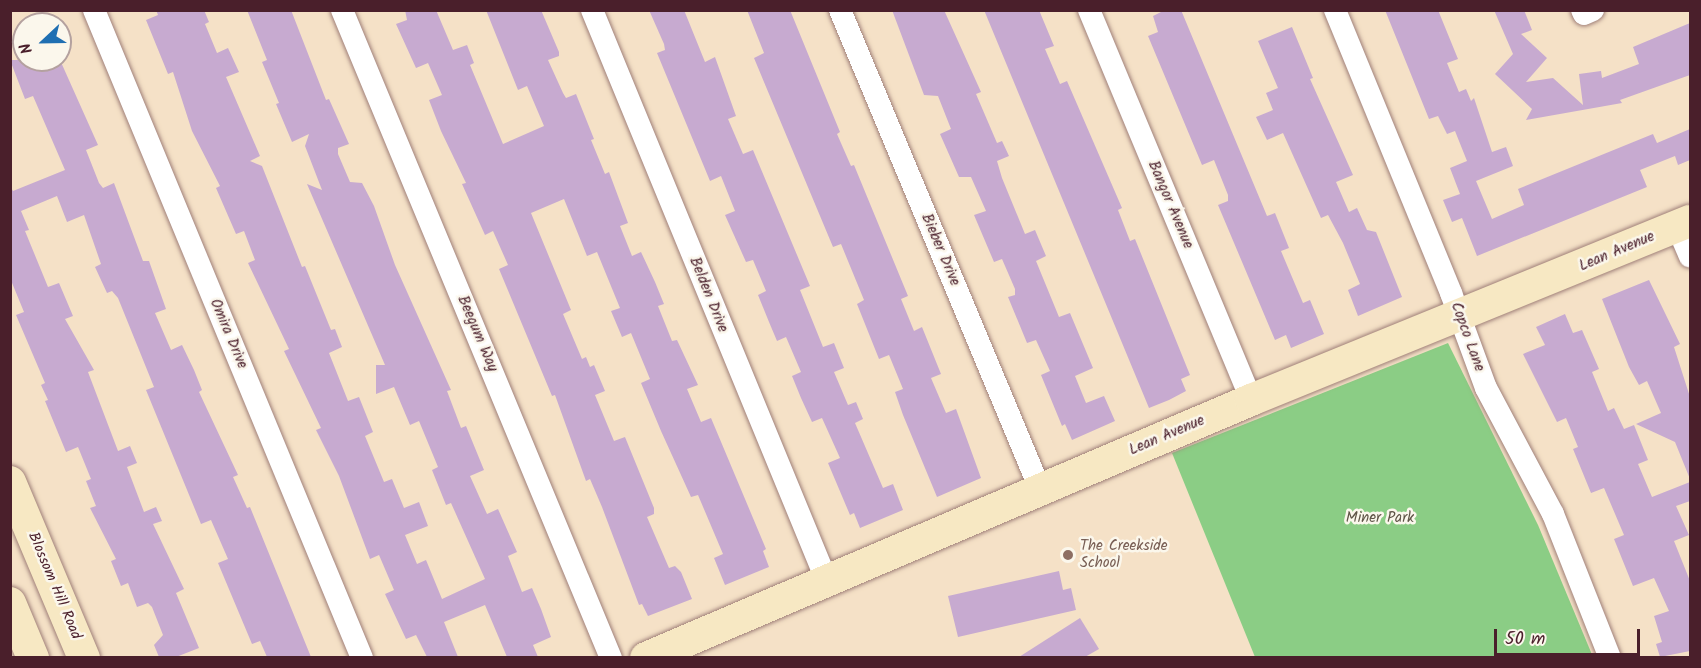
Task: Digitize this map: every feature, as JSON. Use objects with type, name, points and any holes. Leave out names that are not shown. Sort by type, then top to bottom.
[{"type":"street","name":"Omira Drive","points":[[94,10],[362,657]]},
{"type":"street","name":"Beegum Way","points":[[342,10],[611,657]]},
{"type":"street","name":"Belden Drive","points":[[591,10],[825,579]]},
{"type":"street","name":"Bieber Drive","points":[[840,10],[1040,489]]},
{"type":"street","name":"Bangor Avenue","points":[[1089,10],[1251,400]]},
{"type":"street","name":"Copco Lane","points":[[1335,10],[1460,317],[1486,388],[1553,514],[1610,657]]},
{"type":"street","points":[[1582,10],[1584,14],[1593,10]]},
{"type":"street","name":"Lean Avenue","points":[[646,657],[825,579],[1251,400],[1460,317],[1684,224]]},
{"type":"street","points":[[1684,224],[1690,256]]},
{"type":"street","name":"Blossom Hill Road","points":[[10,482],[84,657]]},
{"type":"street","points":[[10,603],[33,657]]},
{"type":"green space","name":"Miner Park","points":[[1448,343],[1538,525],[1593,657],[1255,657],[1172,453]]},
{"type":"building","points":[[156,10],[204,10],[209,22],[205,24],[217,53],[228,48],[239,72],[226,77],[260,156],[250,161],[262,166],[302,267],[305,266],[331,330],[335,329],[342,347],[329,353],[348,401],[359,397],[373,432],[365,436],[384,482],[392,479],[404,508],[419,502],[428,526],[405,535],[417,564],[426,560],[442,599],[485,579],[451,503],[446,505],[432,470],[438,467],[419,421],[410,425],[394,387],[376,394],[376,365],[385,365],[307,184],[322,190],[305,146],[309,134],[292,142],[276,104],[279,103],[262,62],[267,60],[247,10],[291,10],[326,100],[329,99],[349,144],[338,148],[338,154],[350,182],[362,183],[374,206],[395,265],[451,390],[447,391],[461,428],[466,426],[484,470],[470,476],[487,514],[498,509],[517,552],[508,556],[522,592],[532,588],[541,609],[551,637],[533,645],[538,657],[507,657],[485,605],[444,622],[458,657],[427,657],[416,635],[406,639],[385,594],[394,590],[379,555],[370,559],[339,476],[316,430],[321,428],[284,351],[289,349],[248,263],[255,260],[244,231],[236,234],[216,188],[220,186],[192,131],[173,72],[168,74],[146,20],[158,15]]},
{"type":"building","points":[[405,10],[436,10],[453,50],[467,45],[474,63],[470,65],[503,144],[544,126],[527,86],[518,90],[486,10],[541,10],[559,52],[559,56],[548,60],[566,98],[576,94],[594,139],[591,140],[605,174],[609,172],[628,223],[620,226],[632,256],[641,252],[655,282],[664,304],[658,306],[672,341],[677,340],[698,385],[687,389],[701,422],[711,418],[766,549],[763,551],[769,567],[725,585],[714,558],[723,554],[698,495],[691,497],[641,383],[650,379],[631,333],[622,337],[611,311],[620,308],[597,252],[587,256],[564,199],[531,213],[571,310],[563,314],[582,359],[586,357],[590,367],[594,365],[605,391],[595,395],[614,441],[625,437],[654,508],[654,514],[647,517],[669,568],[675,566],[681,572],[692,599],[648,616],[642,604],[639,605],[602,507],[590,479],[586,481],[555,395],[552,396],[499,269],[508,265],[493,231],[485,235],[462,184],[466,183],[429,100],[442,95],[428,63],[416,68],[396,24],[407,20]]},
{"type":"building","points":[[649,10],[684,10],[705,62],[715,57],[736,116],[728,119],[743,154],[753,150],[810,286],[800,290],[823,347],[834,343],[844,368],[834,372],[848,405],[856,402],[863,419],[855,423],[883,488],[893,484],[903,510],[860,528],[854,513],[850,515],[828,463],[840,458],[822,418],[812,422],[801,398],[792,376],[801,372],[786,337],[777,341],[769,322],[758,295],[766,291],[753,260],[746,262],[725,215],[735,211],[721,176],[710,181],[657,53],[665,50],[664,44]]},
{"type":"building","points":[[747,10],[790,10],[840,132],[837,134],[851,166],[854,165],[908,296],[901,299],[914,331],[922,327],[941,374],[931,378],[946,413],[956,409],[981,478],[937,497],[895,392],[903,389],[889,355],[879,359],[857,304],[864,300],[841,244],[833,247],[754,58],[764,53]]},
{"type":"building","points":[[892,10],[944,10],[981,92],[976,94],[997,143],[1002,141],[1009,156],[997,161],[1002,178],[1025,234],[1035,230],[1046,256],[1036,261],[1059,317],[1070,313],[1093,368],[1075,376],[1086,403],[1104,396],[1115,421],[1072,440],[1065,424],[1062,426],[1041,375],[1050,371],[1036,340],[1027,343],[1008,297],[1015,295],[1015,289],[1002,259],[994,262],[974,215],[986,211],[971,177],[959,177],[940,134],[951,129],[938,96],[924,95]]},
{"type":"building","points":[[984,10],[1039,10],[1054,46],[1045,49],[1060,84],[1067,81],[1122,208],[1118,210],[1130,241],[1135,239],[1190,375],[1181,379],[1186,391],[1169,400],[1149,408]]},
{"type":"building","points":[[1165,10],[1181,10],[1267,216],[1275,213],[1289,248],[1281,251],[1303,303],[1310,300],[1324,334],[1291,348],[1286,335],[1275,340],[1218,205],[1228,201],[1228,195],[1214,160],[1202,165],[1148,36],[1158,32],[1153,16]]},
{"type":"building","points":[[1385,10],[1438,10],[1458,59],[1447,63],[1459,92],[1466,89],[1471,101],[1474,98],[1492,152],[1506,147],[1513,166],[1476,181],[1492,219],[1524,205],[1518,189],[1653,134],[1657,143],[1690,129],[1690,160],[1678,165],[1675,156],[1640,170],[1647,187],[1477,256],[1462,218],[1452,222],[1443,200],[1460,194],[1450,168],[1467,161],[1455,131],[1447,134],[1438,116],[1429,119]]},
{"type":"building","points":[[1494,10],[1524,10],[1532,30],[1521,34],[1547,58],[1526,82],[1553,78],[1583,105],[1579,74],[1601,71],[1602,78],[1639,64],[1633,47],[1690,23],[1690,75],[1620,100],[1622,103],[1526,120],[1532,109],[1495,74],[1513,54]]},
{"type":"building","points":[[1292,27],[1313,78],[1310,79],[1353,175],[1336,182],[1349,212],[1357,208],[1367,230],[1376,232],[1402,297],[1358,316],[1348,290],[1360,284],[1343,243],[1328,215],[1321,218],[1283,133],[1267,140],[1256,117],[1273,110],[1266,93],[1278,88],[1258,41]]},
{"type":"building","points":[[15,72],[65,72],[98,145],[86,150],[99,183],[103,188],[114,183],[143,261],[149,261],[166,309],[155,313],[171,350],[182,345],[194,370],[202,390],[199,392],[238,475],[233,477],[247,508],[250,507],[311,657],[267,657],[260,641],[252,644],[218,563],[228,559],[211,520],[201,524],[146,390],[154,387],[118,298],[112,291],[107,293],[95,267],[101,264],[84,215],[67,222],[57,196],[21,211],[29,230],[25,231],[48,287],[59,283],[73,316],[65,319],[94,370],[88,372],[118,451],[130,446],[137,463],[127,467],[144,512],[156,507],[162,521],[153,524],[184,589],[176,593],[199,648],[176,657],[159,657],[154,645],[163,635],[152,607],[148,603],[137,607],[128,583],[121,586],[111,561],[116,559],[90,508],[96,506],[86,481],[91,479],[78,447],[66,452],[45,401],[48,400],[41,385],[45,383],[16,315],[24,312],[10,278],[10,186],[13,191],[65,170],[33,96],[25,99]]},
{"type":"building","points":[[1649,280],[1680,344],[1674,347],[1690,397],[1690,479],[1675,442],[1636,424],[1661,413],[1647,381],[1639,385],[1629,367],[1602,299]]},
{"type":"building","points":[[1565,314],[1573,333],[1582,330],[1599,369],[1592,372],[1608,411],[1614,408],[1624,429],[1634,425],[1648,460],[1638,464],[1652,497],[1690,482],[1690,501],[1676,506],[1689,535],[1674,541],[1690,581],[1690,651],[1660,657],[1656,644],[1662,642],[1654,616],[1669,611],[1654,578],[1633,586],[1614,539],[1624,535],[1604,488],[1591,493],[1573,449],[1578,447],[1566,418],[1557,422],[1523,354],[1545,345],[1536,327]]},
{"type":"building","points":[[1059,571],[1063,590],[1071,588],[1076,610],[958,637],[948,596]]},
{"type":"building","points":[[1080,618],[1099,649],[1085,657],[1019,657]]},
{"type":"place","name":"The Creekside School","points":[[1068,555]]}]
